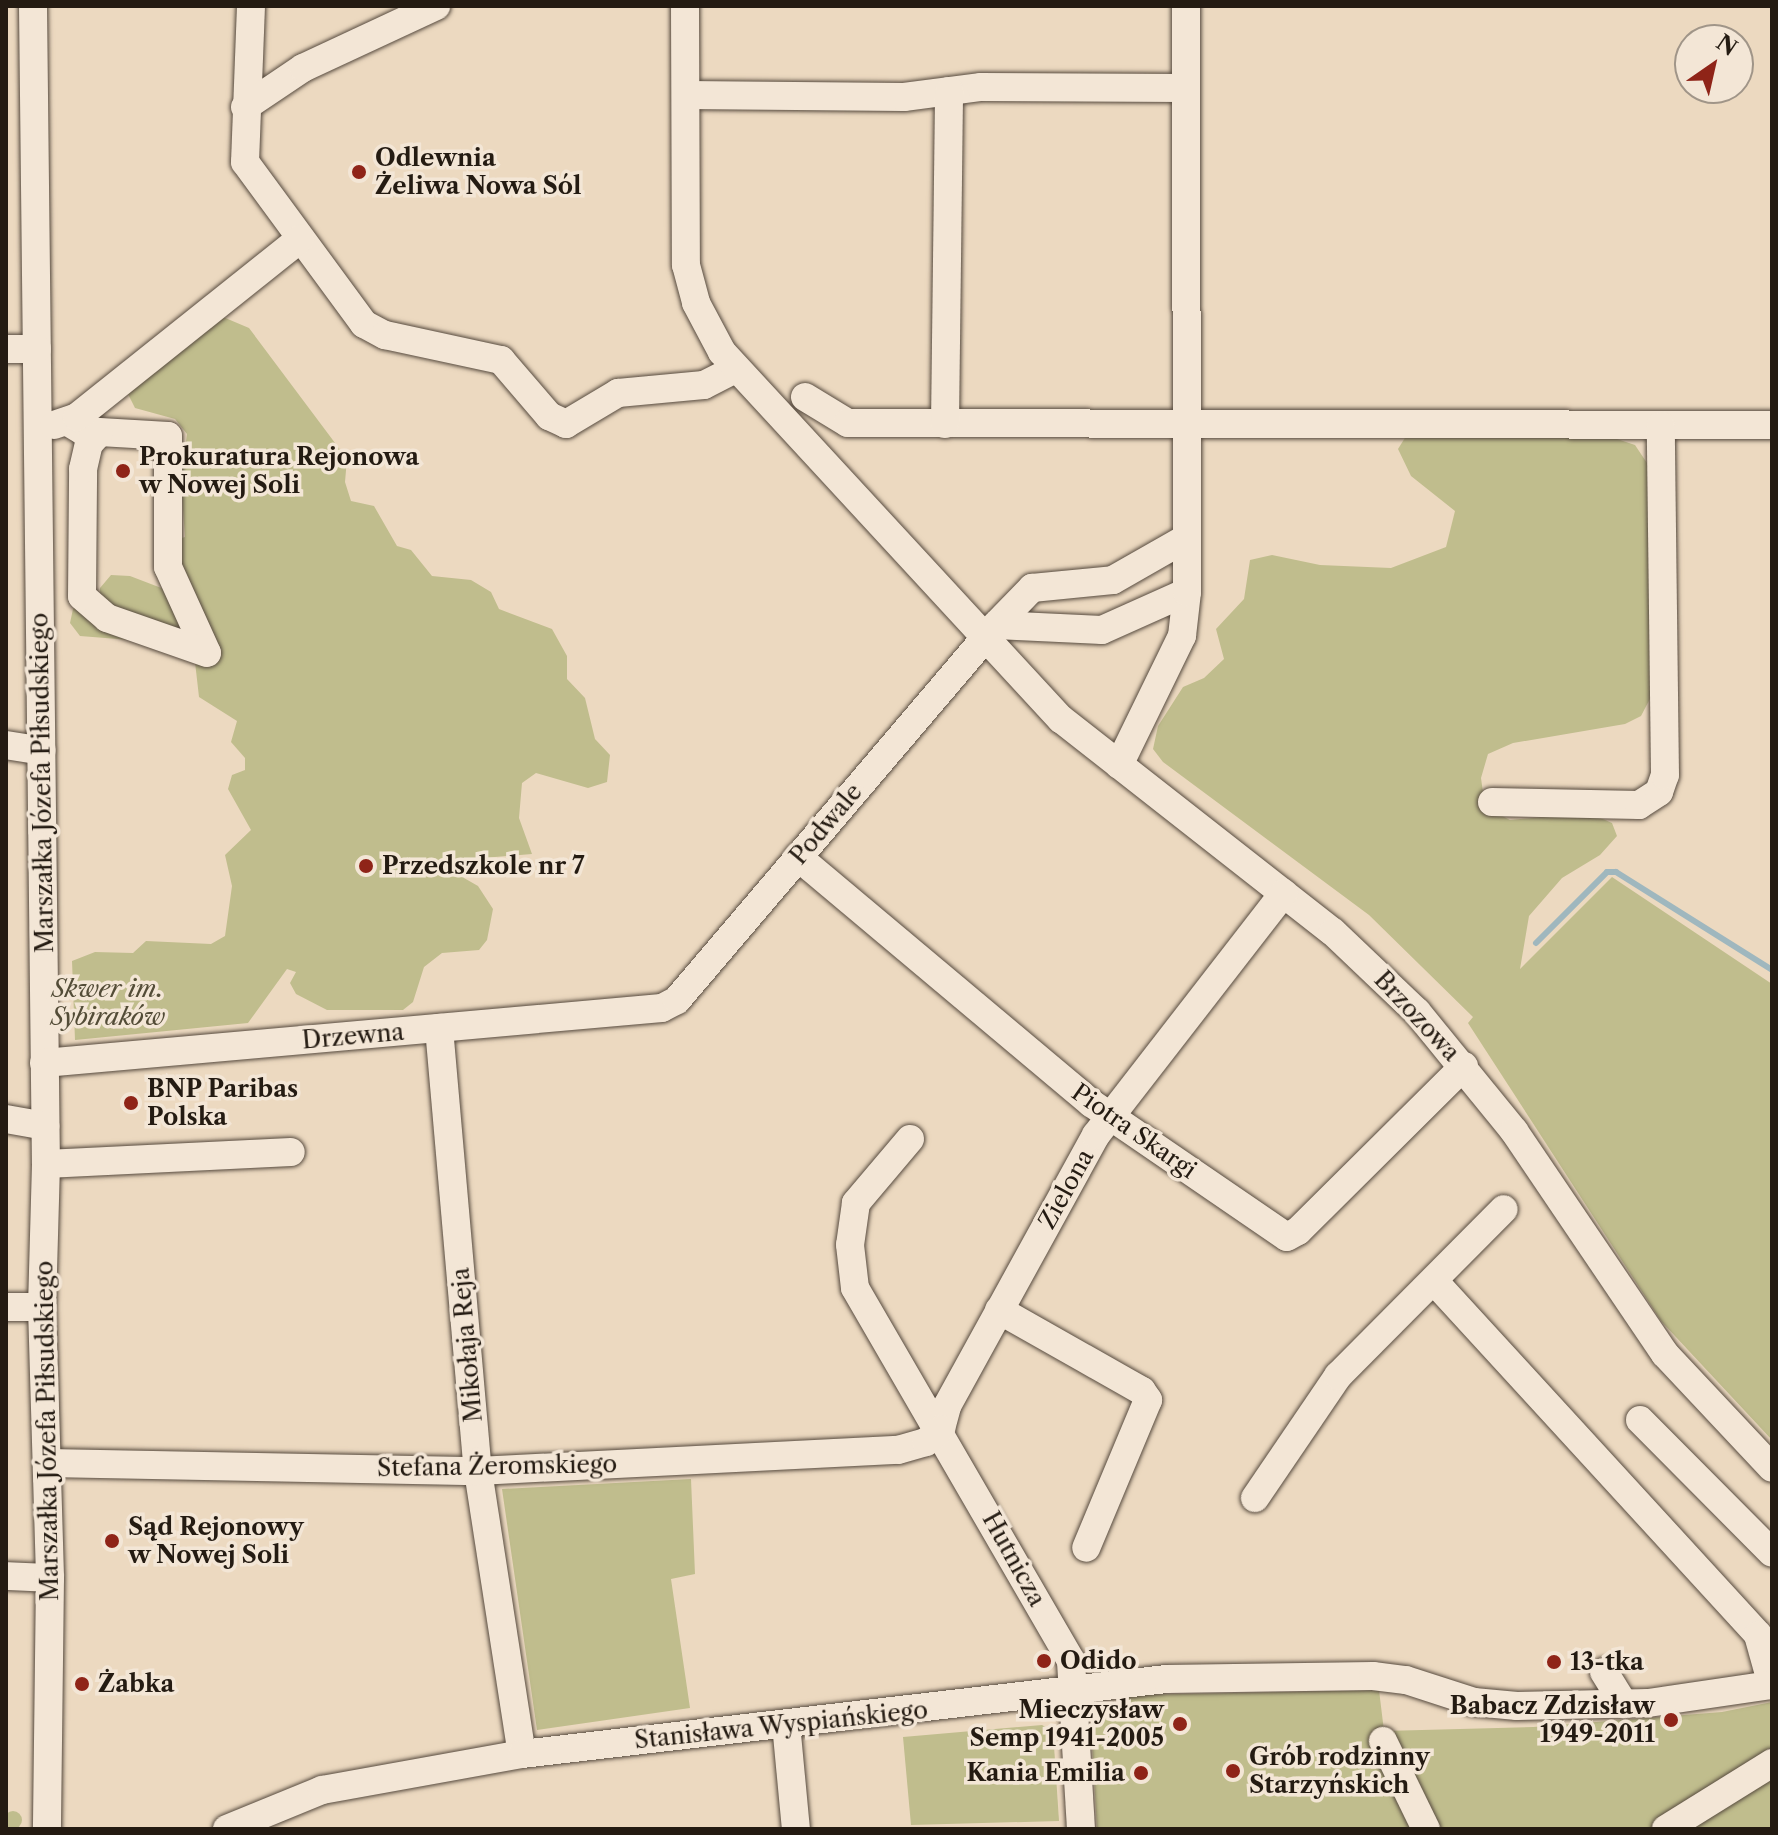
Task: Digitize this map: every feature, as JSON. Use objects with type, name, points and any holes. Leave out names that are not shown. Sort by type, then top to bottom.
[{"type":"street","points":[[251,6],[245,162],[364,324],[385,335],[501,360],[557,422],[566,424],[618,393],[704,385],[735,369]]},
{"type":"street","points":[[245,107],[303,68],[436,6]]},
{"type":"street","name":"Brzozowa","points":[[685,6],[686,265],[704,323],[735,369],[991,630],[1061,719],[1284,893],[1365,961],[1464,1066],[1525,1146],[1665,1354],[1772,1468]]},
{"type":"street","points":[[1119,765],[1182,636],[1187,592],[1186,6]]},
{"type":"street","name":"Marszałka Józefa Piłsudskiego","points":[[33,8],[46,1164],[42,1307],[50,1578],[50,1793],[47,1829]]},
{"type":"street","points":[[686,95],[904,97],[949,91],[1186,88]]},
{"type":"street","points":[[945,424],[949,91]]},
{"type":"street","points":[[68,422],[300,239]]},
{"type":"street","points":[[6,349],[37,349]]},
{"type":"street","points":[[805,397],[837,421],[1185,427],[1772,425]]},
{"type":"street","points":[[38,426],[68,422],[99,433],[168,436],[168,567],[207,653],[107,618],[82,596],[40,595]]},
{"type":"street","points":[[1492,802],[1639,805],[1659,792],[1665,775],[1661,426]]},
{"type":"street","points":[[82,596],[83,469],[89,444],[99,433]]},
{"type":"street","name":"Podwale","points":[[662,1008],[677,1000],[991,630],[1032,588],[1113,580],[1185,539]]},
{"type":"street","points":[[991,630],[1102,630],[1187,592]]},
{"type":"street","points":[[6,745],[42,751]]},
{"type":"street","name":"Piotra Skargi","points":[[798,857],[1111,1115],[1282,1234],[1293,1236],[1464,1066]]},
{"type":"street","name":"Zielona","points":[[941,1429],[947,1406],[1111,1115],[1284,893]]},
{"type":"street","name":"Drzewna","points":[[44,1063],[662,1008]]},
{"type":"street","name":"Mikołaja Reja","points":[[439,1028],[478,1471],[522,1754]]},
{"type":"street","points":[[6,1119],[45,1126]]},
{"type":"street","name":"Hutnicza","points":[[910,1139],[856,1203],[850,1245],[855,1288],[866,1312],[941,1429],[1071,1661],[1081,1829]]},
{"type":"street","points":[[46,1164],[291,1152]]},
{"type":"street","points":[[1255,1498],[1338,1376],[1504,1209]]},
{"type":"street","points":[[1434,1281],[1765,1628],[1772,1685]]},
{"type":"street","points":[[6,1307],[42,1307]]},
{"type":"street","points":[[999,1310],[1142,1391],[1148,1400],[1086,1548]]},
{"type":"street","points":[[1640,1420],[1772,1553]]},
{"type":"street","name":"Stefana Żeromskiego","points":[[48,1463],[478,1471],[898,1450],[926,1442],[941,1429]]},
{"type":"street","points":[[6,1576],[50,1578]]},
{"type":"street","points":[[1604,1672],[1624,1704]]},
{"type":"street","name":"Stanisława Wyspiańskiego","points":[[227,1829],[322,1790],[522,1754],[1178,1679],[1373,1676],[1490,1705],[1624,1704],[1772,1685]]},
{"type":"street","points":[[786,1724],[796,1829]]},
{"type":"street","points":[[1383,1741],[1426,1829]]},
{"type":"street","points":[[1666,1829],[1772,1763]]},
{"type":"street","name":"Marszałka Józefa Piłsudskiego","points":[[50,1793],[55,1829]]},
{"type":"green space","name":"Skwer im. Sybiraków","points":[[223,317],[249,328],[347,459],[345,482],[351,501],[374,506],[397,546],[411,550],[432,576],[471,580],[491,592],[499,609],[552,629],[567,656],[567,679],[585,698],[595,739],[610,755],[607,782],[588,788],[536,773],[522,783],[519,818],[532,854],[471,859],[463,867],[464,878],[478,886],[493,909],[487,940],[479,950],[442,953],[424,967],[413,1002],[403,1010],[327,1010],[296,994],[290,983],[296,972],[287,969],[248,1023],[75,1040],[72,961],[95,952],[133,953],[146,941],[211,944],[225,936],[232,886],[225,855],[251,830],[228,789],[232,775],[245,770],[245,758],[231,742],[237,721],[199,697],[195,662],[143,641],[80,636],[70,623],[73,609],[82,601],[100,603],[100,588],[111,575],[130,576],[177,594],[172,541],[185,537],[181,482],[187,434],[175,419],[135,408],[127,392]]},
{"type":"green space","points":[[1408,433],[1611,437],[1635,445],[1649,466],[1652,695],[1641,716],[1625,724],[1513,743],[1488,754],[1481,778],[1485,807],[1510,820],[1589,813],[1612,823],[1617,836],[1600,855],[1562,878],[1529,916],[1520,969],[1612,877],[1772,984],[1772,1440],[1661,1321],[1468,1023],[1473,1017],[1369,915],[1163,762],[1153,749],[1158,726],[1183,687],[1204,678],[1224,659],[1216,629],[1244,599],[1250,560],[1272,555],[1320,565],[1391,568],[1446,547],[1455,511],[1411,476],[1398,449]]},
{"type":"green space","points":[[691,1479],[695,1574],[671,1579],[690,1708],[537,1730],[502,1489]]},
{"type":"green space","points":[[1379,1690],[1384,1731],[1533,1727],[1722,1712],[1772,1702],[1772,1829],[1097,1829],[1091,1726],[1129,1695]]},
{"type":"green space","points":[[1042,1725],[1053,1731],[1059,1821],[911,1825],[903,1737]]},
{"type":"green space","points":[[13,1811],[22,1820],[13,1829],[4,1820]]},
{"type":"waterway","points":[[1536,943],[1607,872],[1616,872],[1772,970]]},
{"type":"place","name":"Odlewnia Żeliwa Nowa Sól","points":[[359,172]]},
{"type":"place","name":"Prokuratura Rejonowa w Nowej Soli","points":[[123,471]]},
{"type":"place","name":"Przedszkole nr 7","points":[[366,866]]},
{"type":"place","name":"BNP Paribas Polska","points":[[131,1103]]},
{"type":"place","name":"Sąd Rejonowy w Nowej Soli","points":[[112,1541]]},
{"type":"place","name":"Odido","points":[[1044,1661]]},
{"type":"place","name":"13-tka","points":[[1554,1662]]},
{"type":"place","name":"Żabka","points":[[82,1684]]},
{"type":"place","name":"Babacz Zdzisław 1949-2011","points":[[1671,1720]]},
{"type":"place","name":"Mieczysław Semp 1941-2005","points":[[1180,1724]]},
{"type":"place","name":"Grób rodzinny Starzyńskich","points":[[1233,1771]]},
{"type":"place","name":"Kania Emilia","points":[[1141,1773]]}]
